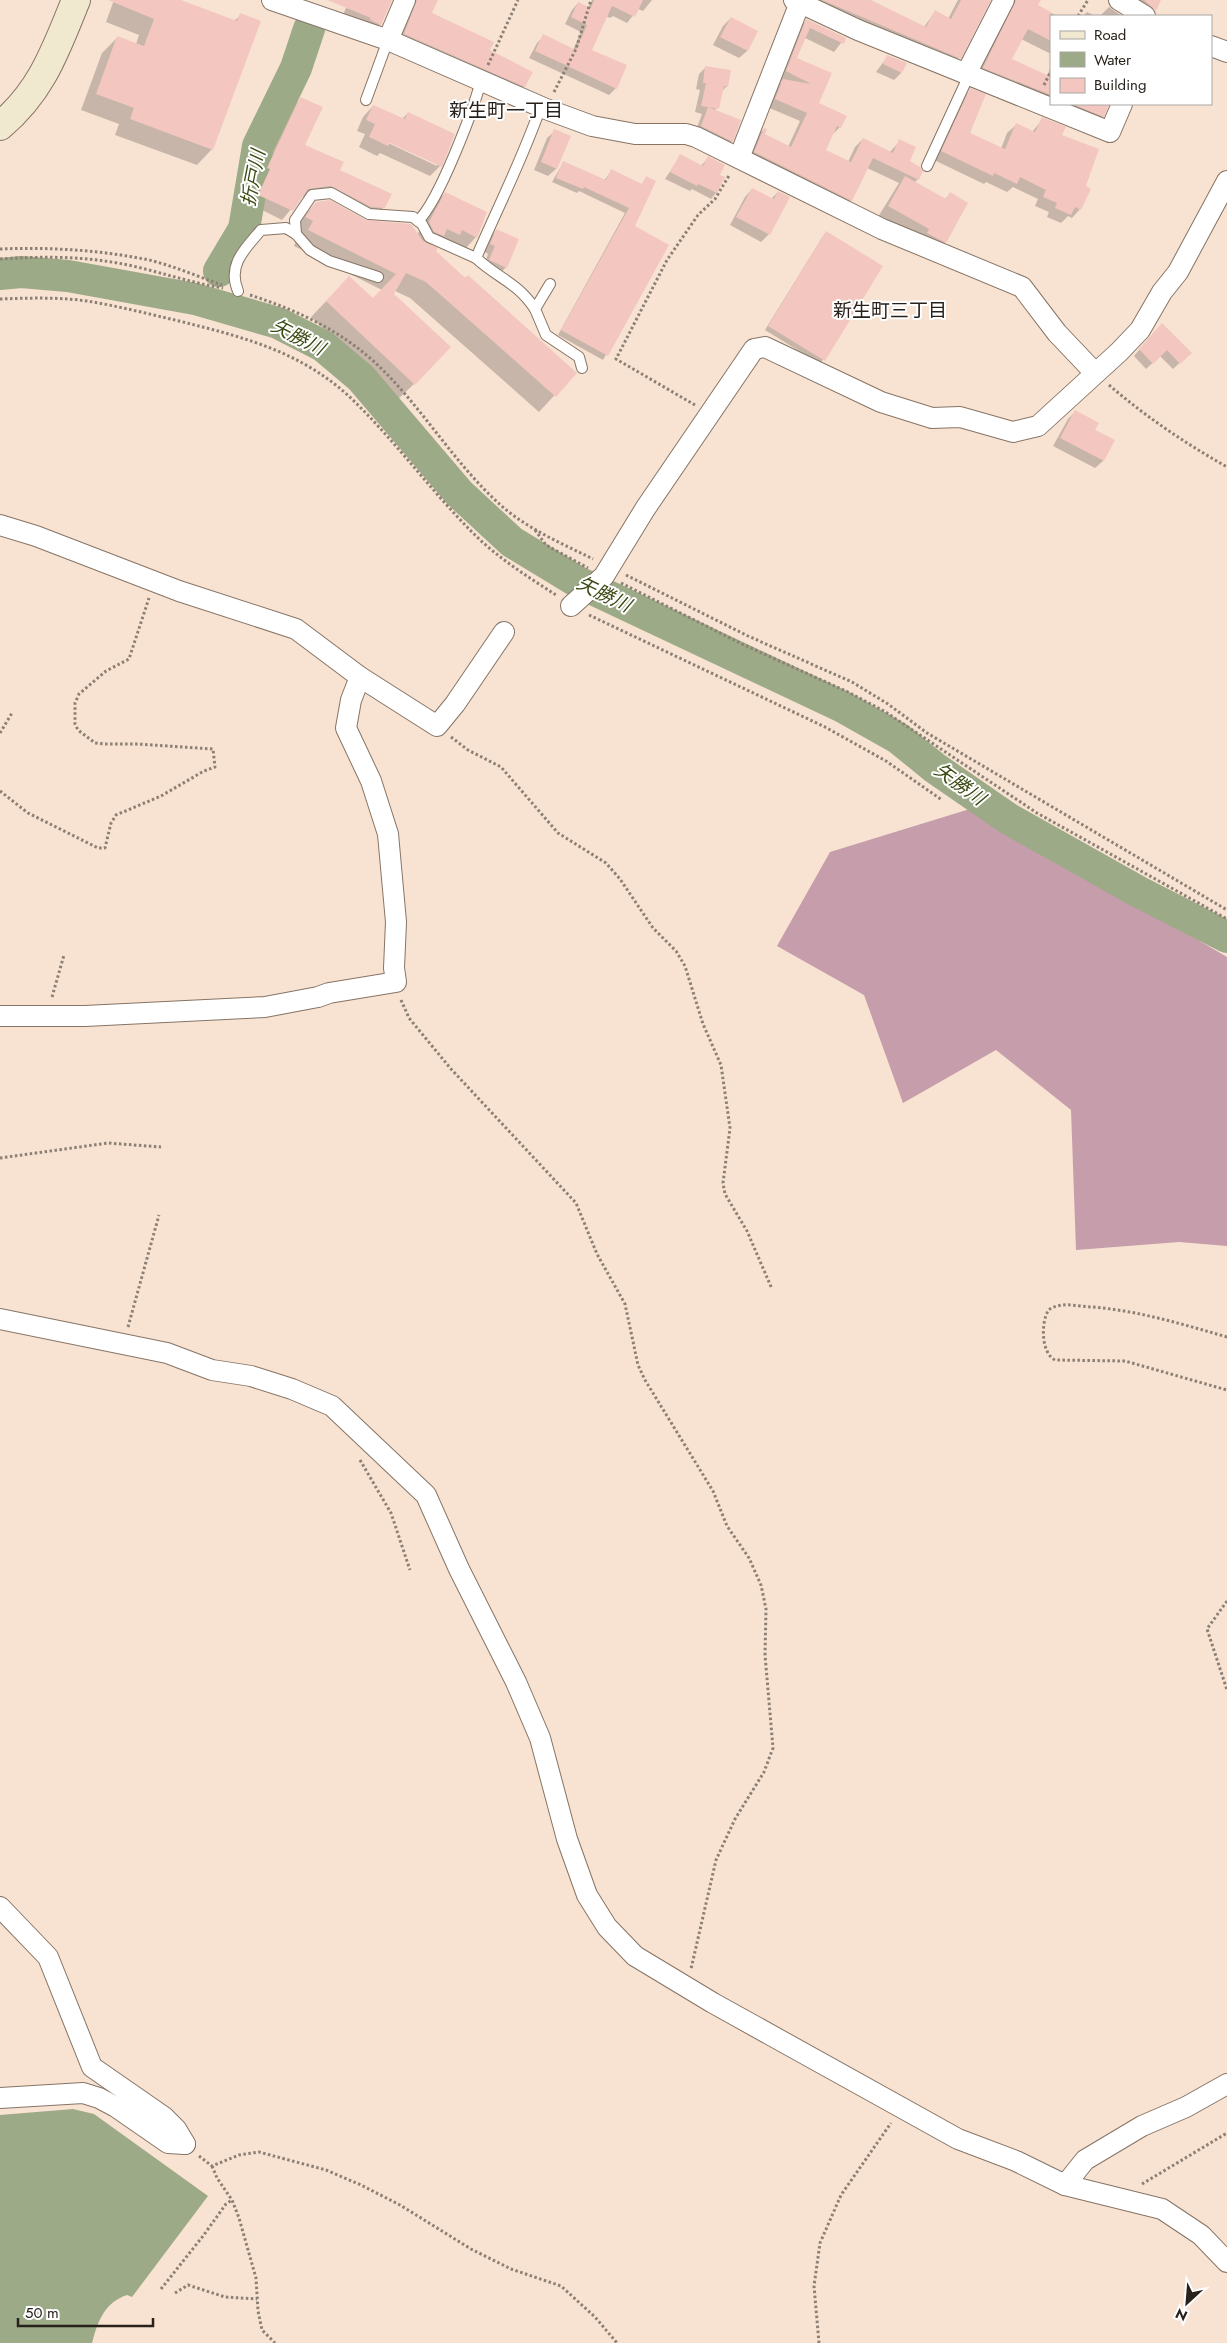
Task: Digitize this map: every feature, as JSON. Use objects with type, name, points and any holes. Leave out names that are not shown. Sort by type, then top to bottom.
[{"type":"street","points":[[0,126],[33,93],[44,76],[76,0]]},
{"type":"street","points":[[272,0],[388,40],[543,107],[592,126],[635,134],[686,134],[739,158],[882,229],[1022,287],[1057,333],[1096,373]]},
{"type":"street","points":[[388,40],[404,0]]},
{"type":"street","points":[[968,74],[1004,0]]},
{"type":"street","points":[[1119,0],[1143,15]]},
{"type":"street","points":[[739,158],[798,1],[858,30],[1110,132],[1122,105]]},
{"type":"street","points":[[1212,46],[1227,52]]},
{"type":"street","points":[[571,606],[602,578],[645,510],[754,349],[765,347],[881,402],[932,418],[960,417],[1013,432],[1038,426],[1140,330],[1162,292],[1178,272],[1227,181]]},
{"type":"street","points":[[0,526],[36,536],[148,580],[296,629],[360,677],[437,726],[455,704],[504,632]]},
{"type":"street","points":[[0,1016],[46,1016],[265,1007],[318,997],[329,993],[396,982],[394,968],[396,922],[388,834],[371,781],[346,728],[351,700],[360,677]]},
{"type":"street","points":[[0,1319],[167,1353],[212,1370],[251,1376],[296,1390],[332,1406],[373,1442],[426,1495],[516,1682],[540,1738],[567,1839],[587,1895],[607,1927],[635,1956],[958,2139],[1016,2161],[1065,2185],[1162,2209],[1201,2235],[1227,2262]]},
{"type":"street","points":[[0,1907],[48,1957],[92,2067],[164,2117],[176,2129],[184,2144]]},
{"type":"street","points":[[1065,2185],[1085,2160],[1142,2126],[1186,2107],[1227,2084]]},
{"type":"street","points":[[0,2098],[83,2093],[99,2098],[116,2107],[168,2143],[184,2144]]},
{"type":"lane","points":[[366,100],[388,40]]},
{"type":"lane","points":[[928,166],[968,74]]},
{"type":"lane","points":[[418,221],[433,199],[459,142],[481,80]]},
{"type":"lane","points":[[476,258],[543,107]]},
{"type":"lane","points":[[296,234],[296,220],[312,195],[331,193],[370,214],[385,216],[400,214],[413,217],[429,237],[476,258],[525,294],[536,309],[546,335],[579,357],[582,368]]},
{"type":"lane","points":[[238,291],[233,280],[234,270],[242,253],[261,230],[286,228],[296,234],[310,250],[329,261],[378,277]]},
{"type":"lane","points":[[536,309],[550,284]]},
{"type":"path","points":[[481,80],[518,0]]},
{"type":"path","points":[[543,107],[576,49],[591,0]]},
{"type":"path","points":[[1079,15],[1088,0]]},
{"type":"path","points":[[709,414],[616,358],[667,260],[698,216],[725,184],[739,158]]},
{"type":"path","points":[[0,259],[60,256],[136,267],[198,284],[238,291]]},
{"type":"path","points":[[0,299],[86,301],[254,340],[296,358],[330,380],[358,404],[441,500],[476,536],[514,567],[571,606],[825,727],[886,761],[942,800]]},
{"type":"path","points":[[1096,373],[1138,410],[1182,441],[1227,467]]},
{"type":"path","points":[[534,528],[546,545],[602,578],[848,692],[884,711],[1037,813],[1227,919]]},
{"type":"path","points":[[0,791],[28,813],[98,848],[105,848],[111,823],[116,815],[160,796],[204,771],[215,767],[214,749],[138,744],[104,744],[86,737],[78,730],[75,724],[75,703],[79,694],[106,671],[129,659],[150,594],[148,580]]},
{"type":"path","points":[[0,733],[12,713]]},
{"type":"path","points":[[437,726],[468,750],[501,767],[558,833],[606,863],[620,879],[653,928],[676,951],[685,966],[704,1024],[721,1065],[730,1128],[722,1183],[725,1194],[746,1231],[772,1288]]},
{"type":"path","points":[[46,1016],[64,954]]},
{"type":"path","points":[[396,982],[401,1001],[419,1032],[576,1203],[597,1254],[625,1304],[642,1372],[713,1491],[727,1526],[749,1558],[761,1585],[766,1609],[765,1656],[773,1748],[764,1772],[735,1819],[716,1860],[694,1961],[682,1984]]},
{"type":"path","points":[[0,1158],[108,1143],[161,1147]]},
{"type":"path","points":[[123,1345],[159,1215]]},
{"type":"path","points":[[1227,1337],[1153,1315],[1063,1305],[1052,1307],[1047,1312],[1044,1348],[1050,1357],[1055,1360],[1125,1361],[1227,1390]]},
{"type":"path","points":[[359,1458],[391,1513],[410,1570]]},
{"type":"path","points":[[1227,1601],[1207,1629],[1227,1690]]},
{"type":"path","points":[[819,2343],[814,2286],[820,2243],[841,2195],[902,2108]]},
{"type":"path","points":[[1141,2184],[1148,2182],[1227,2133]]},
{"type":"path","points":[[184,2144],[212,2166],[216,2178],[232,2200],[256,2278],[262,2330],[275,2343]]},
{"type":"path","points":[[212,2166],[239,2155],[259,2152],[319,2168],[360,2185],[400,2204],[471,2249],[511,2269],[561,2286],[595,2317],[617,2343]]},
{"type":"path","points":[[161,2289],[226,2204],[232,2200]]},
{"type":"path","points":[[175,2293],[188,2285],[225,2297],[257,2299]]},
{"type":"shaded area","points":[[973,808],[1227,957],[1227,1246],[1179,1242],[1076,1250],[1071,1110],[996,1050],[903,1103],[864,995],[777,946],[830,852]]},
{"type":"water","points":[[73,2109],[94,2114],[208,2196],[132,2297],[127,2295],[119,2298],[107,2308],[97,2327],[92,2343],[0,2343],[0,2115]]},
{"type":"building","points":[[108,0],[181,0],[237,21],[240,13],[261,21],[213,150],[130,119],[134,108],[96,94],[117,36],[144,46],[154,19]]},
{"type":"building","points":[[327,0],[392,0],[381,25],[370,20],[371,18]]},
{"type":"building","points":[[417,0],[438,0],[432,13],[494,42],[490,50],[533,72],[525,87],[404,34]]},
{"type":"building","points":[[594,0],[643,0],[635,17],[612,6],[592,50],[627,65],[617,89],[535,51],[543,34],[576,50],[587,25],[571,17],[578,2],[591,8]]},
{"type":"building","points":[[822,0],[871,0],[926,27],[935,10],[951,19],[961,0],[991,0],[961,59]]},
{"type":"building","points":[[1016,0],[1041,0],[1038,5],[1051,12],[1050,40],[1028,29],[1012,59],[1050,77],[1050,95],[983,68]]},
{"type":"building","points":[[1144,0],[1161,0],[1156,11]]},
{"type":"building","points":[[731,17],[758,31],[748,51],[720,37]]},
{"type":"building","points":[[806,19],[846,38],[844,44],[810,28],[797,58],[832,73],[819,103],[847,116],[841,128],[837,126],[826,150],[851,162],[863,138],[893,153],[899,139],[916,147],[910,161],[923,171],[919,180],[873,158],[852,201],[754,152],[764,128],[767,129],[765,134],[791,147],[807,113],[775,99],[783,79],[811,84],[786,71]]},
{"type":"building","points":[[887,55],[907,63],[902,73],[883,64]]},
{"type":"building","points":[[705,66],[731,70],[728,87],[724,86],[719,109],[701,106],[706,83],[703,83]]},
{"type":"building","points":[[970,88],[986,94],[970,133],[1005,149],[1016,123],[1035,132],[1042,117],[1066,127],[1062,135],[1099,149],[1086,186],[1091,189],[1081,210],[1075,207],[1071,215],[1055,208],[1057,203],[1043,197],[1046,190],[1020,177],[1017,184],[994,173],[993,176],[941,151]]},
{"type":"building","points":[[300,97],[323,107],[305,145],[344,162],[340,170],[392,194],[385,208],[371,207],[331,186],[308,189],[293,211],[258,195],[270,169],[267,168]]},
{"type":"building","points":[[373,105],[405,119],[408,112],[455,134],[442,167],[390,143],[388,146],[369,137],[375,124],[366,120]]},
{"type":"building","points":[[1074,105],[1109,105],[1104,117]]},
{"type":"building","points":[[708,107],[741,120],[733,142],[701,126]]},
{"type":"building","points":[[554,129],[571,136],[557,169],[541,162]]},
{"type":"building","points":[[680,154],[703,166],[708,156],[725,165],[720,175],[725,177],[717,193],[698,184],[697,186],[670,172]]},
{"type":"building","points":[[563,161],[606,180],[611,169],[642,184],[646,176],[656,181],[635,226],[669,245],[608,356],[561,330],[629,208],[584,187],[583,189],[556,178]]},
{"type":"building","points":[[905,176],[946,199],[950,192],[968,203],[946,243],[927,233],[929,229],[888,206]]},
{"type":"building","points":[[752,188],[774,199],[778,191],[790,197],[770,235],[736,217]]},
{"type":"building","points":[[445,192],[487,212],[477,238],[462,230],[460,235],[447,229],[444,236],[434,232],[429,222]]},
{"type":"building","points":[[330,200],[366,220],[411,224],[423,241],[438,248],[436,251],[465,278],[468,275],[577,373],[556,397],[426,282],[406,273],[394,294],[451,347],[415,385],[326,301],[349,276],[373,298],[396,274],[308,230],[313,221],[305,217],[316,202]]},
{"type":"building","points":[[496,229],[519,239],[507,268],[489,260],[495,246],[490,244]]},
{"type":"building","points":[[826,231],[883,266],[825,361],[768,326]]},
{"type":"building","points":[[1162,323],[1192,353],[1180,364],[1167,350],[1153,364],[1139,349]]},
{"type":"building","points":[[1075,410],[1099,423],[1095,430],[1115,440],[1104,461],[1060,438]]},
{"type":"waterway","name":"折戸川","points":[[219,271],[244,229],[258,146],[296,68],[309,29]]},
{"type":"waterway","name":"矢勝川","points":[[0,274],[21,272],[68,276],[195,299],[278,323],[323,346],[361,378],[459,493],[512,542],[578,582],[843,707],[898,738],[935,768],[1009,819],[1139,892],[1227,937]]},
{"type":"district","name":"新生町一丁目","points":[[506,110]]},
{"type":"district","name":"新生町三丁目","points":[[890,310]]}]
